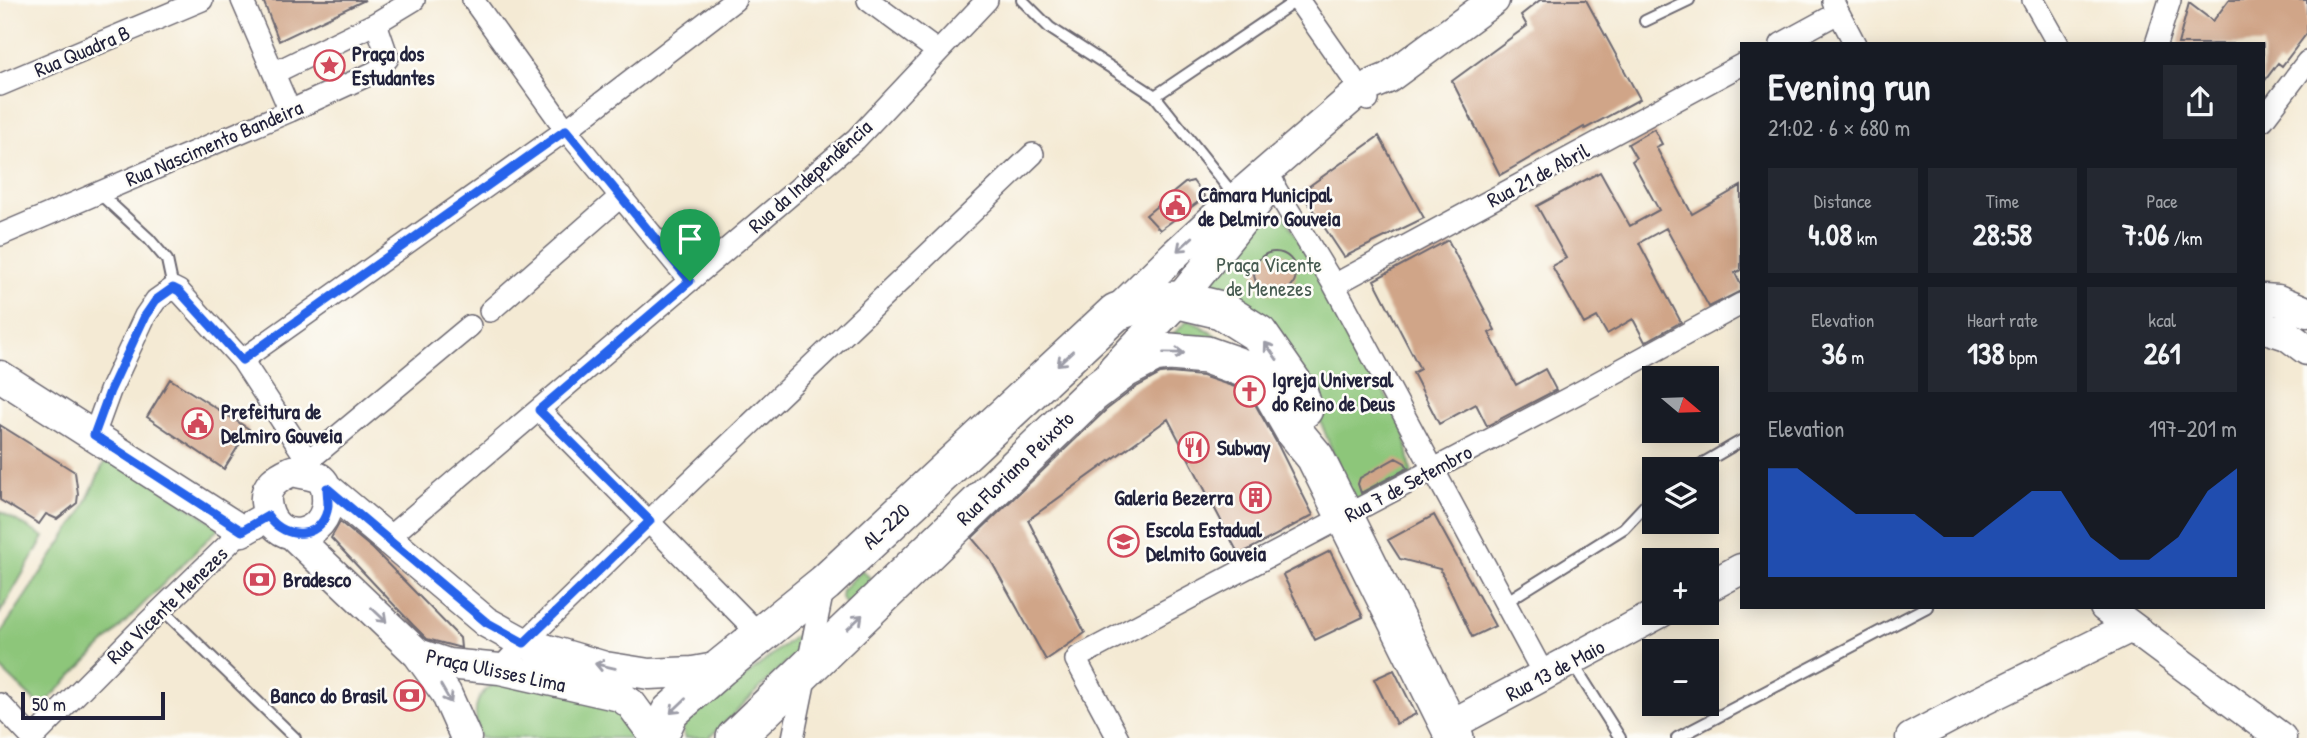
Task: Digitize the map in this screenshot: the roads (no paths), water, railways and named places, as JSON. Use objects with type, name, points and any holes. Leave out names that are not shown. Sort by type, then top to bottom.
[{"type":"highway","name":"Rua Floriano Peixoto","points":[[1116,312],[1149,301],[1180,300],[1221,310],[1259,334],[1298,390],[1315,457]]},
{"type":"highway","name":"AL-220","points":[[657,738],[670,712],[825,583],[1116,312]]},
{"type":"highway","name":"Rua Floriano Peixoto","points":[[735,738],[1092,394],[1125,369],[1154,354],[1170,352],[1206,355],[1246,369],[1271,391],[1296,433],[1315,457],[1444,734]]},
{"type":"highway","points":[[964,454],[995,488]]},
{"type":"street","name":"Rua Quadra B","points":[[0,85],[202,0]]},
{"type":"street","points":[[242,0],[290,111]]},
{"type":"street","name":"Rua Nascimento Bandeira","points":[[274,73],[376,23],[414,0]]},
{"type":"street","points":[[473,0],[566,130],[690,281]]},
{"type":"street","points":[[242,360],[566,130],[735,0]]},
{"type":"street","points":[[868,0],[937,51]]},
{"type":"street","name":"Rua da Independência","points":[[388,538],[856,139],[987,0]]},
{"type":"street","points":[[1298,0],[1373,90]]},
{"type":"street","points":[[1116,312],[1236,198],[1373,90],[1494,0]]},
{"type":"street","points":[[2034,0],[2057,42]]},
{"type":"street","points":[[2157,42],[2170,0]]},
{"type":"street","points":[[1784,42],[1835,6],[1854,42]]},
{"type":"street","name":"Rua Nascimento Bandeira","points":[[0,235],[377,71],[388,58],[376,23]]},
{"type":"street","points":[[2265,117],[2307,62]]},
{"type":"street","name":"Rua 21 de Abril","points":[[1334,285],[1740,66]]},
{"type":"street","points":[[1092,394],[1180,300],[1272,183],[1373,90]]},
{"type":"street","points":[[500,669],[650,521],[1034,154]]},
{"type":"street","points":[[1272,183],[1334,285],[1544,675]]},
{"type":"street","points":[[490,311],[621,196]]},
{"type":"street","points":[[94,435],[110,391],[145,316],[156,300],[173,288],[179,291],[242,360],[318,476],[328,507],[320,524],[303,534],[293,534],[275,526],[268,516],[265,496],[275,480],[292,471],[318,476]]},
{"type":"street","points":[[2268,295],[2307,311],[2286,338]]},
{"type":"street","name":"Rua 7 de Setembro","points":[[1118,738],[1076,660],[1077,657],[1740,305]]},
{"type":"street","points":[[318,476],[470,326]]},
{"type":"street","points":[[0,376],[242,531],[268,516]]},
{"type":"street","points":[[539,410],[761,635]]},
{"type":"street","name":"Praça Ulisses Lima","points":[[318,476],[486,622],[524,643],[605,667],[649,674],[693,672],[721,667]]},
{"type":"street","name":"Rua Vicente Menezes","points":[[33,738],[242,531]]},
{"type":"street","name":"Praça Ulisses Lima","points":[[293,534],[418,654],[448,664],[500,669],[620,696],[631,704],[657,738]]},
{"type":"street","points":[[1719,581],[1740,570]]},
{"type":"street","points":[[793,738],[825,583]]},
{"type":"street","points":[[2108,609],[2281,738]]},
{"type":"street","name":"Rua 13 de Maio","points":[[1444,734],[1544,675],[1642,623]]},
{"type":"street","points":[[1910,738],[2131,627]]},
{"type":"street","points":[[418,654],[446,693],[466,738]]},
{"type":"street","points":[[0,704],[33,738]]},
{"type":"lane","points":[[1022,0],[1050,28],[1155,96],[1236,198]]},
{"type":"lane","points":[[1155,96],[1298,0]]},
{"type":"lane","points":[[1645,22],[1689,0]]},
{"type":"lane","points":[[97,191],[149,239],[167,260],[173,288]]},
{"type":"lane","points":[[1713,457],[1740,441]]},
{"type":"lane","points":[[1504,603],[1623,528],[1642,508]]},
{"type":"lane","points":[[162,609],[295,738]]},
{"type":"lane","points":[[1677,738],[1923,609]]},
{"type":"lane","points":[[1572,662],[1620,738]]},
{"type":"place","name":"Praça dos Estudantes","points":[[329,65]]},
{"type":"place","name":"Câmara Municipal de Delmiro Gouveia","points":[[1175,206]]},
{"type":"place","name":"Igreja Universal do Reino de Deus","points":[[1249,391]]},
{"type":"place","name":"Prefeitura de Delmiro Gouveia","points":[[198,423]]},
{"type":"place","name":"Subway","points":[[1194,447]]},
{"type":"place","name":"Galeria Bezerra","points":[[1256,497]]},
{"type":"place","name":"Escola Estadual Delmito Gouveia","points":[[1123,541]]},
{"type":"place","name":"Bradesco","points":[[260,579]]},
{"type":"place","name":"Banco do Brasil","points":[[410,695]]},
{"type":"park label","name":"Praça Vicente de Menezes","points":[[1269,276]]}]
